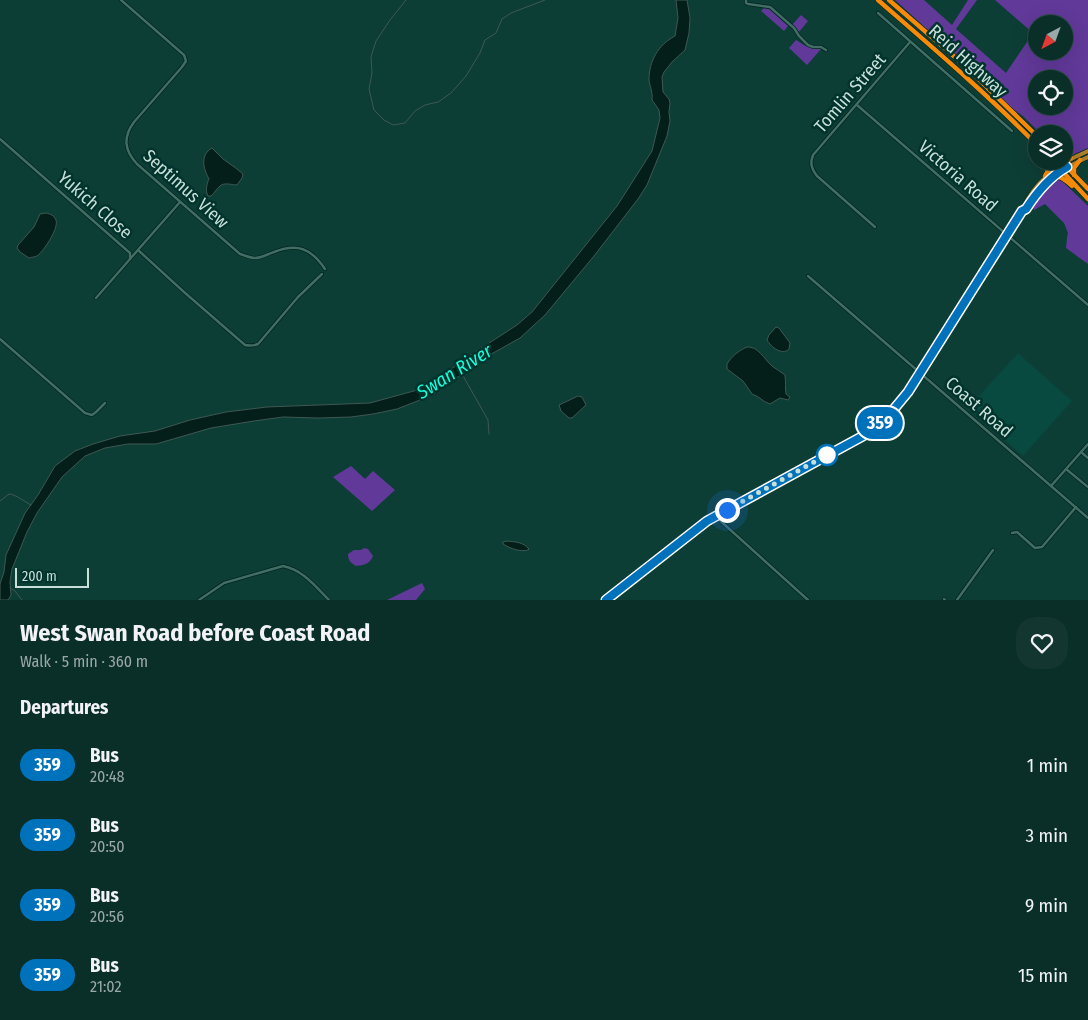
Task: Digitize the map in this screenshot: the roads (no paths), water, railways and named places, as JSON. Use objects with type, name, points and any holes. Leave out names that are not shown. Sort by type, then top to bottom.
[{"type":"highway","name":"Reid Highway","points":[[878,0],[958,69],[1028,136]]},
{"type":"highway","name":"Reid Highway","points":[[889,0],[964,65],[1028,127]]},
{"type":"highway","points":[[1074,175],[1074,168],[1080,160]]},
{"type":"highway","points":[[1046,176],[1048,170]]},
{"type":"highway","points":[[1062,170],[1088,199]]},
{"type":"highway","points":[[1069,170],[1088,189]]},
{"type":"highway","points":[[1052,176],[1061,177],[1072,186],[1078,188]]},
{"type":"main road","points":[[1073,157],[1088,151]]},
{"type":"main road","points":[[1073,162],[1088,156]]},
{"type":"main road","points":[[606,600],[715,516],[863,436],[889,415],[903,399],[920,373],[1031,194],[1046,176],[1056,170]]},
{"type":"main road","points":[[1022,211],[1026,209],[1041,187],[1058,170]]},
{"type":"street","name":"Septimus View","points":[[121,0],[184,56],[186,61],[134,122],[127,134],[126,142],[131,157],[240,254],[254,258],[283,248],[297,247],[306,250],[325,269]]},
{"type":"street","points":[[746,0],[748,4],[770,7],[794,28],[799,36],[811,47],[821,46],[826,50]]},
{"type":"street","points":[[878,13],[1012,131]]},
{"type":"street","name":"Tomlin Street","points":[[875,227],[817,176],[812,169],[811,161],[813,155],[910,42]]},
{"type":"street","name":"Victoria Road","points":[[857,105],[1088,305]]},
{"type":"street","name":"Yukich Close","points":[[0,139],[130,253],[130,259],[96,298]]},
{"type":"street","points":[[130,259],[180,202]]},
{"type":"street","points":[[138,250],[245,345],[249,346],[258,344],[298,297],[322,274]]},
{"type":"street","name":"Coast Road","points":[[808,276],[1088,518]]},
{"type":"street","points":[[0,338],[85,413],[92,415],[105,403]]},
{"type":"street","points":[[1051,486],[1088,444]]},
{"type":"street","points":[[1081,452],[1088,458]]},
{"type":"street","points":[[1066,469],[1088,487]]},
{"type":"street","points":[[1012,533],[1016,532],[1035,548],[1042,547],[1076,507]]},
{"type":"street","points":[[715,516],[808,600]]},
{"type":"street","points":[[956,600],[993,550]]},
{"type":"street","points":[[199,600],[224,583],[283,566],[300,572],[329,600]]},
{"type":"water","name":"Swan River","points":[[676,0],[687,0],[690,18],[689,33],[685,50],[672,62],[662,77],[663,92],[670,103],[670,121],[667,136],[647,185],[594,256],[545,315],[520,338],[486,357],[448,384],[420,400],[397,409],[351,417],[283,417],[254,421],[211,428],[156,444],[128,444],[105,448],[85,456],[62,477],[37,513],[12,569],[11,595],[8,600],[0,600],[0,584],[6,555],[25,513],[55,466],[75,451],[120,436],[155,431],[190,420],[226,412],[267,407],[370,403],[421,389],[517,325],[532,312],[617,206],[652,151],[660,118],[659,110],[652,100],[649,73],[659,49],[675,36],[678,18]]},
{"type":"water","points":[[212,148],[243,174],[237,185],[222,185],[211,196],[208,196],[206,189],[209,179],[205,170],[204,158]]},
{"type":"water","points":[[46,213],[55,218],[55,228],[47,245],[37,256],[29,258],[20,252],[17,248],[18,245],[34,227],[40,214]]},
{"type":"water","points":[[776,327],[779,328],[790,343],[789,349],[786,351],[777,350],[767,340]]},
{"type":"water","points":[[747,347],[758,351],[772,366],[785,375],[786,394],[790,397],[788,400],[780,398],[770,404],[768,403],[752,394],[743,381],[727,369],[727,364],[731,359]]},
{"type":"water","points":[[578,396],[582,397],[586,405],[572,418],[569,418],[561,411],[559,405]]},
{"type":"water","points":[[503,542],[522,544],[529,549],[522,551],[512,549],[503,544]]},
{"type":"waterway","points":[[406,0],[376,41],[371,57],[372,73],[369,89],[374,110],[384,120],[393,125],[405,123],[415,111],[425,105],[438,102],[451,93],[466,76],[480,53],[485,40],[496,33],[502,19],[511,13],[545,0]]},
{"type":"waterway","points":[[462,374],[488,420],[489,434]]},
{"type":"waterway","points":[[0,501],[11,494],[31,505]]},
{"type":"waterway","points":[[10,588],[22,600]]}]
